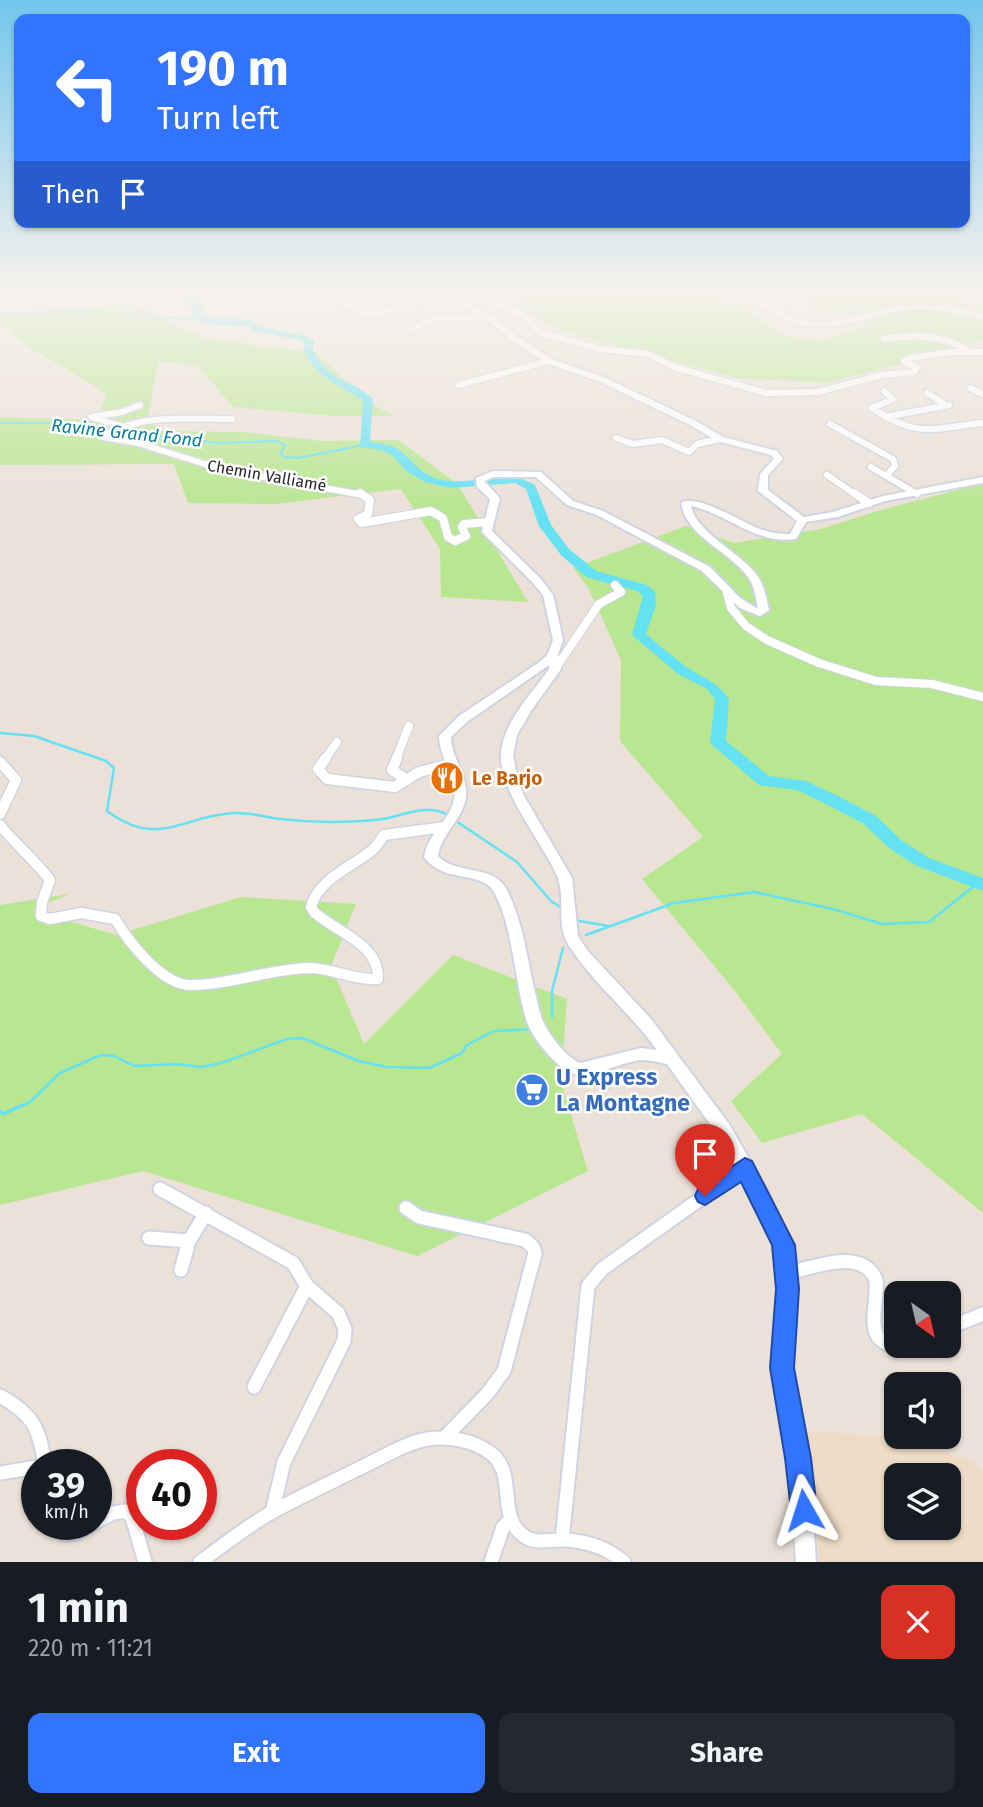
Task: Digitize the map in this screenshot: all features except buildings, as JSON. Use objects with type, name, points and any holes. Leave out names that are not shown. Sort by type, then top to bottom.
[{"type":"street","points":[[459,385],[534,365]]},
{"type":"street","points":[[560,365],[603,380],[720,439],[760,447],[777,456],[779,459],[764,474],[763,491],[802,520],[835,515],[869,503],[983,480]]},
{"type":"street","points":[[670,365],[766,393],[818,392],[882,375],[914,372],[917,368],[911,365]]},
{"type":"street","points":[[970,388],[983,394]]},
{"type":"street","points":[[884,391],[894,399],[872,408],[917,432],[983,423]]},
{"type":"street","points":[[885,416],[948,405],[927,393]]},
{"type":"street","points":[[125,428],[91,417],[140,405]]},
{"type":"street","name":"Chemin Valliamé","points":[[232,419],[155,421],[103,435],[105,440],[132,442],[224,470],[361,493],[370,500],[368,514],[358,519],[362,523],[431,511],[440,514],[449,537],[455,541],[466,536],[462,527],[464,524],[489,522]]},
{"type":"street","points":[[830,424],[893,459],[895,466],[887,475]]},
{"type":"street","points":[[616,438],[633,444],[662,440],[689,452],[697,444],[720,439]]},
{"type":"street","points":[[871,467],[917,494]]},
{"type":"street","points":[[554,662],[558,640],[548,595],[537,581],[490,537],[486,527],[496,503],[495,498],[479,483],[493,474],[538,474],[570,503],[600,513],[706,569],[715,576],[727,593],[731,608],[746,626],[767,640],[819,663],[876,681],[951,687],[983,697]]},
{"type":"street","points":[[827,475],[869,503]]},
{"type":"street","points":[[727,593],[755,612],[764,612],[759,587],[753,576],[702,530],[687,511],[686,503],[697,503],[735,524],[773,537],[793,537],[802,520]]},
{"type":"street","points":[[615,585],[621,592],[599,604],[554,662],[517,725],[507,746],[507,756],[517,794],[565,878],[571,937],[582,954],[646,1023],[723,1129],[783,1245],[788,1273],[782,1368],[800,1470],[806,1562]]},
{"type":"street","points":[[554,662],[538,668],[450,729],[444,742],[461,795],[434,841],[430,856],[445,870],[485,877],[503,891],[535,1023],[555,1051],[570,1066],[580,1069],[641,1054],[672,1058]]},
{"type":"street","points":[[407,780],[392,770],[409,726]]},
{"type":"street","points":[[337,742],[318,769],[327,779],[395,787],[419,772],[450,764]]},
{"type":"street","points":[[0,762],[16,780],[0,814]]},
{"type":"street","points":[[0,825],[12,840],[31,855],[50,880],[42,902],[41,916],[51,919],[81,913],[115,919],[130,944],[168,977],[176,983],[199,986],[307,968],[332,969],[376,980],[380,976],[378,965],[370,953],[353,937],[318,917],[312,907],[314,896],[347,864],[372,851],[384,835],[449,819]]},
{"type":"street","points":[[562,1540],[588,1286],[601,1269],[745,1167]]},
{"type":"street","points":[[160,1189],[293,1263],[307,1286],[338,1313],[345,1329],[344,1341],[284,1462],[272,1512]]},
{"type":"street","points":[[406,1208],[419,1217],[525,1240],[536,1250],[504,1371],[487,1394],[446,1436]]},
{"type":"street","points":[[181,1270],[188,1241],[206,1213]]},
{"type":"street","points":[[149,1238],[188,1241]]},
{"type":"street","points":[[788,1273],[844,1261],[857,1262],[868,1268],[876,1278],[878,1290],[872,1318],[874,1330],[884,1342]]},
{"type":"street","points":[[254,1387],[307,1286]]},
{"type":"street","points":[[961,1323],[983,1314]]},
{"type":"street","points":[[0,1396],[21,1407],[36,1423],[42,1449]]},
{"type":"street","points":[[200,1562],[272,1512],[411,1443],[433,1436],[446,1436],[485,1447],[495,1453],[502,1462],[511,1519],[516,1530],[524,1537],[538,1542],[562,1540],[606,1548],[621,1561]]},
{"type":"street","points":[[0,1473],[21,1470]]},
{"type":"street","points":[[112,1514],[126,1511],[132,1517],[145,1562]]},
{"type":"street","points":[[491,1562],[503,1527],[511,1519]]},
{"type":"shaded area","points":[[803,1432],[884,1437],[884,1449],[938,1449],[969,1460],[983,1472],[983,1562],[818,1562],[819,1549]]},
{"type":"green space","points":[[59,365],[157,365],[148,416],[163,431],[242,432],[322,441],[399,440],[458,485],[528,602],[441,597],[440,549],[401,489],[275,504],[188,503],[174,464],[0,465],[0,417],[99,420],[106,393]]},
{"type":"green space","points":[[197,365],[329,365],[369,403],[394,416],[335,416],[233,407]]},
{"type":"green space","points":[[688,365],[898,365],[829,382],[741,379]]},
{"type":"green space","points":[[983,483],[983,1213],[862,1114],[762,1143],[731,1101],[782,1054],[735,991],[642,879],[703,837],[620,741],[621,660],[588,587],[573,568],[686,526],[734,543],[821,529]]},
{"type":"green space","points":[[69,894],[32,910],[116,935],[241,897],[356,904],[331,966],[364,1044],[453,955],[567,999],[561,1082],[588,1171],[417,1256],[143,1171],[0,1205],[0,905]]},
{"type":"waterway","points":[[316,365],[333,380],[368,399],[364,445],[383,447],[396,453],[410,469],[429,480],[451,485],[517,479],[531,487],[545,526],[565,552],[591,574],[642,588],[650,595],[639,635],[683,671],[712,686],[722,699],[718,743],[765,781],[800,785],[830,799],[870,820],[895,844],[923,862],[983,885]]},
{"type":"waterway","name":"Ravine Grand Fond","points":[[0,423],[75,423],[107,432]]},
{"type":"waterway","name":"Ravine Grand Fond","points":[[117,432],[219,443],[277,441],[285,445],[281,453],[283,457],[298,458],[364,445]]},
{"type":"waterway","points":[[0,733],[34,736],[106,761],[114,768],[107,811],[141,828],[170,827],[233,813],[328,822],[385,819],[421,810],[439,811],[448,815]]},
{"type":"waterway","points":[[453,819],[517,862],[551,901],[563,909]]},
{"type":"waterway","points":[[586,935],[674,903],[754,892],[833,909],[882,924],[929,922],[978,883]]},
{"type":"waterway","points":[[574,917],[579,921],[609,926]]},
{"type":"waterway","points":[[552,1017],[552,991],[563,948]]},
{"type":"waterway","points":[[19,1107],[30,1102],[60,1073],[101,1055],[114,1056],[134,1066],[177,1064],[202,1067],[221,1063],[287,1039],[302,1038],[359,1061],[387,1067],[429,1068],[462,1053],[467,1045],[494,1031],[532,1029]]},
{"type":"waterway","points":[[0,1111],[3,1114],[23,1105]]},
{"type":"place","name":"Le Barjo","points":[[447,778]]},
{"type":"place","name":"U Express La Montagne","points":[[532,1090]]},
{"type":"route","points":[[705,1196],[745,1167],[761,1195],[783,1245],[788,1264],[788,1289],[782,1368],[804,1510]]}]
